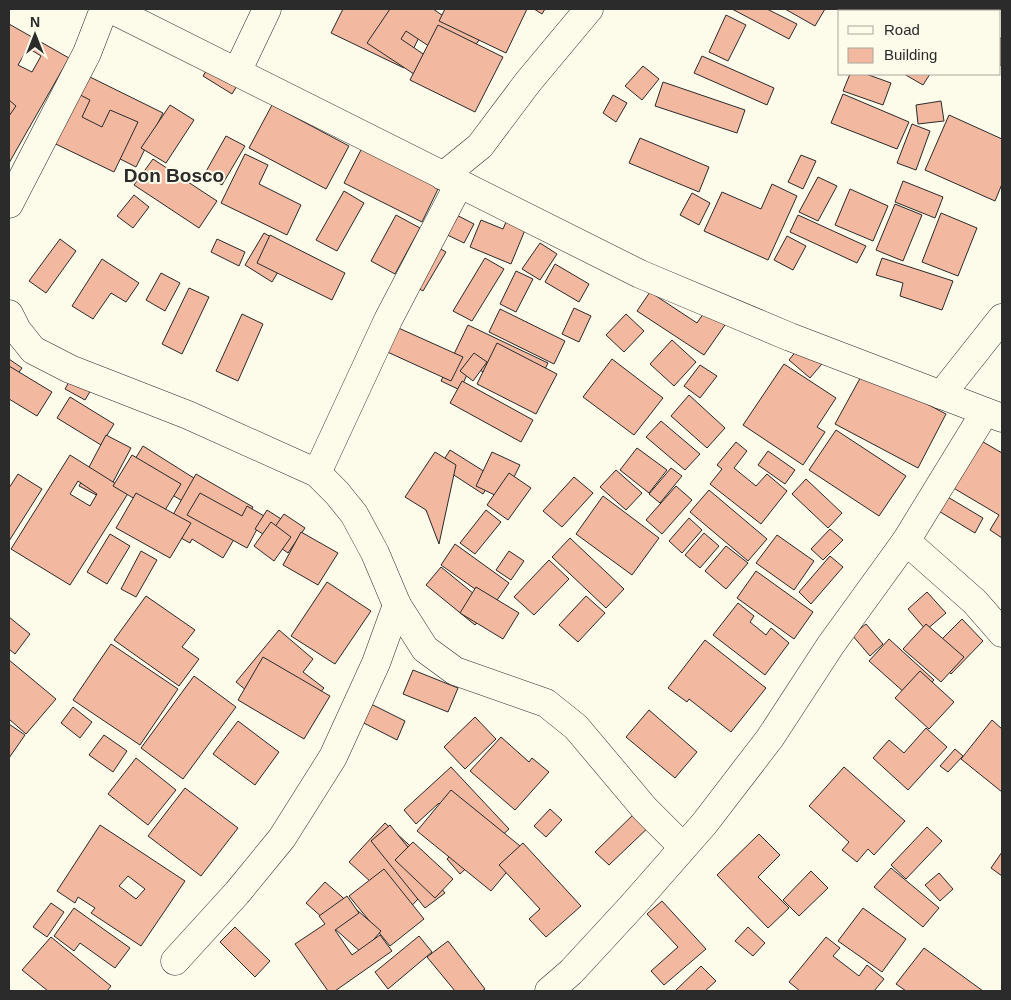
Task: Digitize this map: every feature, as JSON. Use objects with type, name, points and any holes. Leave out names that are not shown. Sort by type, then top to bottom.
[{"type":"street","points":[[9,204],[87,53],[104,9]]},
{"type":"street","points":[[111,9],[640,274],[790,337],[994,415],[830,646],[770,738],[704,824],[571,972],[549,991]]},
{"type":"street","points":[[237,72],[267,9]]},
{"type":"street","points":[[317,473],[451,180],[480,146],[528,82],[589,9]]},
{"type":"street","points":[[9,314],[22,336],[33,350],[40,354],[70,369],[276,453],[317,473],[354,514],[375,553],[397,605],[425,649],[455,671],[546,703],[576,727],[645,808],[683,847]]},
{"type":"street","points":[[940,395],[1002,318]]},
{"type":"street","points":[[906,541],[975,602],[1002,633]]},
{"type":"street","points":[[175,961],[282,838],[333,757],[376,663],[397,605]]},
{"type":"building","points":[[343,9],[407,9],[428,19],[404,68],[331,33]]},
{"type":"building","points":[[390,9],[433,9],[479,40],[449,84],[438,77],[450,60],[406,31],[401,39],[438,64],[426,82],[367,43]]},
{"type":"building","points":[[445,9],[527,9],[506,53],[439,21]]},
{"type":"building","points":[[534,9],[545,9],[542,14]]},
{"type":"building","points":[[732,9],[767,9],[797,24],[789,39]]},
{"type":"building","points":[[785,9],[825,9],[815,26]]},
{"type":"building","points":[[887,9],[889,10],[869,10]]},
{"type":"building","points":[[726,15],[746,25],[728,61],[709,52]]},
{"type":"building","points":[[9,24],[69,58],[9,163]],"holes":[[[28,48],[41,56],[32,72],[18,65]]]},
{"type":"building","points":[[438,25],[503,57],[475,112],[410,80]]},
{"type":"building","points":[[1001,38],[1002,39],[1001,66]]},
{"type":"building","points":[[702,56],[774,88],[767,105],[694,73]]},
{"type":"building","points":[[214,58],[243,76],[232,94],[203,76]]},
{"type":"building","points":[[643,66],[659,79],[642,100],[625,86]]},
{"type":"building","points":[[850,75],[869,75],[891,83],[883,105],[843,91]]},
{"type":"building","points":[[906,75],[929,75],[923,85]]},
{"type":"building","points":[[88,76],[163,113],[136,167],[61,129]]},
{"type":"building","points":[[663,82],[745,110],[737,133],[655,106]]},
{"type":"building","points":[[63,86],[90,100],[82,117],[102,127],[110,110],[138,122],[114,172],[39,136]]},
{"type":"building","points":[[843,94],[909,122],[897,149],[831,123]]},
{"type":"building","points":[[613,95],[627,103],[616,122],[603,113]]},
{"type":"building","points":[[9,100],[16,106],[9,116]]},
{"type":"building","points":[[941,101],[944,121],[918,124],[916,105]]},
{"type":"building","points":[[170,105],[194,120],[166,163],[141,148]]},
{"type":"building","points":[[272,105],[349,146],[326,189],[249,148]]},
{"type":"building","points":[[949,115],[1002,139],[1002,184],[995,201],[925,170]]},
{"type":"building","points":[[912,124],[930,131],[916,170],[897,163]]},
{"type":"building","points":[[226,136],[245,146],[222,185],[204,175]]},
{"type":"building","points":[[640,138],[709,167],[699,192],[629,163]]},
{"type":"building","points":[[362,148],[439,187],[422,222],[344,183]]},
{"type":"building","points":[[245,154],[268,165],[259,184],[301,205],[287,235],[221,203]]},
{"type":"building","points":[[801,155],[816,161],[803,189],[788,182]]},
{"type":"building","points":[[153,159],[217,201],[199,228],[134,185]]},
{"type":"building","points":[[818,177],[837,186],[818,221],[799,212]]},
{"type":"building","points":[[903,181],[943,197],[935,218],[895,202]]},
{"type":"building","points":[[772,184],[797,196],[768,260],[704,231],[722,192],[761,209]]},
{"type":"building","points":[[850,189],[888,206],[873,241],[835,225]]},
{"type":"building","points":[[344,191],[364,203],[337,251],[316,240]]},
{"type":"building","points":[[692,193],[710,203],[699,225],[680,215]]},
{"type":"building","points":[[134,195],[149,207],[133,228],[117,216]]},
{"type":"building","points":[[895,204],[922,215],[903,261],[876,250]]},
{"type":"building","points":[[443,208],[474,224],[464,243],[433,228]]},
{"type":"building","points":[[941,213],[977,228],[958,276],[922,262]]},
{"type":"building","points":[[396,215],[420,228],[395,274],[371,261]]},
{"type":"building","points":[[798,215],[866,246],[857,263],[790,232]]},
{"type":"building","points":[[481,220],[503,229],[506,222],[525,230],[511,264],[470,247]]},
{"type":"building","points":[[264,233],[292,249],[272,282],[245,265]]},
{"type":"building","points":[[270,235],[345,273],[332,300],[257,263]]},
{"type":"building","points":[[787,236],[806,246],[793,270],[774,260]]},
{"type":"building","points":[[60,239],[76,251],[46,293],[29,281]]},
{"type":"building","points":[[217,239],[245,252],[239,266],[211,252]]},
{"type":"building","points":[[427,241],[446,252],[423,291],[404,280]]},
{"type":"building","points":[[540,243],[557,254],[540,280],[522,269]]},
{"type":"building","points":[[485,258],[504,269],[472,321],[453,311]]},
{"type":"building","points":[[882,258],[953,281],[942,310],[900,296],[903,283],[876,275]]},
{"type":"building","points":[[102,259],[139,283],[126,302],[111,293],[93,319],[72,306]]},
{"type":"building","points":[[555,264],[589,284],[579,302],[545,282]]},
{"type":"building","points":[[516,271],[533,279],[516,312],[500,304]]},
{"type":"building","points":[[161,273],[180,283],[165,311],[146,300]]},
{"type":"building","points":[[189,288],[209,297],[182,354],[162,344]]},
{"type":"building","points":[[650,292],[697,323],[714,298],[734,312],[704,355],[637,311]]},
{"type":"building","points":[[574,308],[591,316],[579,342],[562,334]]},
{"type":"building","points":[[500,309],[565,341],[554,364],[489,332]]},
{"type":"building","points":[[242,314],[263,324],[238,381],[216,371]]},
{"type":"building","points":[[626,314],[644,331],[624,352],[606,335]]},
{"type":"building","points":[[468,325],[548,363],[532,395],[471,366],[460,390],[441,381]]},
{"type":"building","points":[[394,326],[463,357],[451,381],[383,350]]},
{"type":"building","points":[[672,340],[696,362],[674,386],[650,364]]},
{"type":"building","points":[[804,341],[826,359],[810,378],[789,360]]},
{"type":"building","points":[[497,343],[557,374],[536,414],[477,384]]},
{"type":"building","points":[[474,353],[487,362],[473,381],[460,371]]},
{"type":"building","points":[[9,359],[22,368],[9,386]]},
{"type":"building","points":[[612,359],[663,398],[634,435],[583,397]]},
{"type":"building","points":[[784,364],[836,398],[817,427],[825,432],[803,465],[743,425]]},
{"type":"building","points":[[700,365],[717,376],[700,398],[684,386]]},
{"type":"building","points":[[9,366],[52,392],[37,416],[9,399]]},
{"type":"building","points":[[78,366],[98,378],[85,400],[65,389]]},
{"type":"building","points":[[864,371],[946,414],[918,468],[835,424]]},
{"type":"building","points":[[462,381],[533,420],[521,442],[450,403]]},
{"type":"building","points":[[689,395],[725,428],[707,448],[671,416]]},
{"type":"building","points":[[70,397],[114,424],[101,445],[57,418]]},
{"type":"building","points":[[661,421],[700,454],[685,470],[646,437]]},
{"type":"building","points":[[836,430],[906,476],[879,516],[809,470]]},
{"type":"building","points":[[106,435],[131,448],[104,499],[79,486]]},
{"type":"building","points":[[973,436],[1002,453],[1002,538],[990,530],[999,515],[945,483]]},
{"type":"building","points":[[736,442],[747,451],[734,468],[756,486],[767,474],[787,491],[761,524],[710,484],[722,469],[717,465]]},
{"type":"building","points":[[143,446],[197,480],[184,502],[129,469]]},
{"type":"building","points":[[637,448],[667,470],[649,493],[620,470]]},
{"type":"building","points":[[450,450],[493,477],[483,494],[440,466]]},
{"type":"building","points":[[768,451],[795,470],[785,484],[758,465]]},
{"type":"building","points":[[435,452],[456,465],[439,544],[426,510],[405,497]]},
{"type":"building","points":[[492,452],[520,465],[503,499],[476,486]]},
{"type":"building","points":[[70,455],[129,492],[70,585],[11,549]],"holes":[[[78,481],[97,494],[90,506],[70,494]]]},
{"type":"building","points":[[132,455],[181,484],[162,515],[113,486]]},
{"type":"building","points":[[671,468],[682,476],[660,503],[649,494]]},
{"type":"building","points":[[616,470],[642,493],[626,510],[600,487]]},
{"type":"building","points":[[509,473],[531,488],[508,520],[487,505]]},
{"type":"building","points":[[18,474],[42,489],[9,541],[9,488]]},
{"type":"building","points":[[196,474],[253,507],[223,558],[192,539],[190,543],[165,529]]},
{"type":"building","points":[[574,477],[593,493],[562,527],[543,511]]},
{"type":"building","points":[[806,479],[842,513],[828,528],[792,494]]},
{"type":"building","points":[[676,486],[692,500],[662,534],[646,520]]},
{"type":"building","points":[[709,490],[767,539],[748,561],[690,512]]},
{"type":"building","points":[[136,493],[191,523],[170,558],[116,528]]},
{"type":"building","points":[[200,493],[242,516],[247,506],[264,516],[247,548],[187,515]]},
{"type":"building","points":[[941,493],[983,518],[975,533],[932,507]]},
{"type":"building","points":[[603,496],[659,538],[632,575],[576,534]]},
{"type":"building","points":[[267,510],[289,524],[277,543],[255,529]]},
{"type":"building","points":[[486,510],[501,522],[475,554],[460,543]]},
{"type":"building","points":[[284,514],[305,528],[288,553],[267,538]]},
{"type":"building","points":[[689,518],[702,530],[682,553],[669,541]]},
{"type":"building","points":[[271,522],[291,537],[274,561],[254,546]]},
{"type":"building","points":[[830,529],[843,540],[823,560],[811,549]]},
{"type":"building","points":[[301,532],[338,553],[318,585],[283,565]]},
{"type":"building","points":[[704,533],[719,546],[700,568],[685,555]]},
{"type":"building","points":[[110,534],[130,546],[107,584],[87,572]]},
{"type":"building","points":[[777,535],[814,561],[794,590],[756,563]]},
{"type":"building","points":[[570,538],[624,589],[606,608],[552,557]]},
{"type":"building","points":[[455,544],[509,583],[495,603],[441,565]]},
{"type":"building","points":[[726,546],[748,563],[726,589],[705,571]]},
{"type":"building","points":[[141,551],[157,560],[136,597],[121,589]]},
{"type":"building","points":[[509,551],[524,561],[511,580],[496,570]]},
{"type":"building","points":[[830,556],[843,567],[811,604],[799,592]]},
{"type":"building","points":[[549,560],[569,579],[534,615],[514,597]]},
{"type":"building","points":[[441,567],[490,607],[475,625],[426,585]]},
{"type":"building","points":[[756,571],[813,612],[794,639],[737,598]]},
{"type":"building","points":[[327,582],[371,611],[335,664],[291,636]]},
{"type":"building","points":[[476,587],[519,613],[503,639],[460,613]]},
{"type":"building","points":[[927,592],[946,613],[926,630],[908,609]]},
{"type":"building","points":[[146,596],[195,630],[182,647],[199,659],[179,686],[114,640]]},
{"type":"building","points":[[586,596],[605,613],[578,642],[559,625]]},
{"type":"building","points":[[738,603],[754,616],[750,622],[766,635],[771,628],[789,643],[765,675],[713,635]]},
{"type":"building","points":[[9,617],[30,634],[15,654],[9,649]]},
{"type":"building","points":[[962,619],[983,641],[951,674],[929,652]]},
{"type":"building","points":[[866,624],[883,644],[870,656],[852,635]]},
{"type":"building","points":[[926,624],[964,657],[941,682],[903,649]]},
{"type":"building","points":[[279,630],[313,659],[303,672],[324,688],[291,727],[236,682]]},
{"type":"building","points":[[889,639],[934,680],[914,701],[869,661]]},
{"type":"building","points":[[705,640],[766,688],[731,732],[689,699],[687,702],[668,688]]},
{"type":"building","points":[[111,644],[178,689],[140,745],[73,700]]},
{"type":"building","points":[[263,657],[330,696],[304,739],[238,700]]},
{"type":"building","points":[[9,660],[56,699],[26,734],[9,719]]},
{"type":"building","points":[[413,670],[458,688],[448,712],[403,694]]},
{"type":"building","points":[[920,671],[954,702],[929,729],[895,698]]},
{"type":"building","points":[[194,676],[236,707],[183,779],[141,748]]},
{"type":"building","points":[[365,701],[405,721],[397,740],[356,719]]},
{"type":"building","points":[[73,707],[92,722],[80,738],[61,723]]},
{"type":"building","points":[[649,710],[697,752],[675,778],[626,737]]},
{"type":"building","points":[[475,717],[496,739],[465,769],[444,747]]},
{"type":"building","points":[[992,720],[1002,729],[1002,792],[961,759]]},
{"type":"building","points":[[238,721],[279,752],[255,785],[213,754]]},
{"type":"building","points":[[9,724],[25,735],[9,758]]},
{"type":"building","points":[[926,728],[947,747],[908,790],[873,758],[889,740],[904,753]]},
{"type":"building","points":[[104,735],[127,751],[113,772],[89,755]]},
{"type":"building","points":[[501,737],[529,762],[532,758],[549,772],[515,810],[470,771]]},
{"type":"building","points":[[955,749],[963,756],[948,772],[940,766]]},
{"type":"building","points":[[136,758],[176,790],[148,825],[108,794]]},
{"type":"building","points":[[451,767],[509,829],[460,874],[447,859],[470,838],[439,803],[416,824],[404,810]]},
{"type":"building","points":[[844,767],[905,821],[874,855],[868,849],[857,862],[842,850],[849,842],[809,806]]},
{"type":"building","points":[[185,788],[238,828],[201,876],[148,836]]},
{"type":"building","points":[[451,790],[525,850],[491,891],[417,831]]},
{"type":"building","points":[[550,809],[562,820],[546,837],[534,826]]},
{"type":"building","points":[[638,810],[652,824],[609,865],[595,852]]},
{"type":"building","points":[[385,823],[441,874],[405,913],[349,862]]},
{"type":"building","points":[[100,825],[185,881],[141,946],[91,913],[95,908],[78,897],[75,903],[57,891]],"holes":[[[128,876],[145,889],[136,899],[119,886]]]},
{"type":"building","points":[[390,825],[445,893],[425,908],[371,841]]},
{"type":"building","points":[[927,827],[942,841],[906,879],[891,865]]},
{"type":"building","points":[[759,834],[780,855],[758,877],[789,908],[768,928],[717,875]]},
{"type":"building","points":[[413,842],[453,879],[435,898],[395,860]]},
{"type":"building","points":[[523,843],[581,906],[546,937],[529,919],[540,909],[499,865]]},
{"type":"building","points":[[1002,852],[1002,876],[991,868]]},
{"type":"building","points":[[891,868],[939,908],[923,927],[874,887]]},
{"type":"building","points":[[384,869],[424,919],[390,946],[349,896]]},
{"type":"building","points":[[811,871],[828,888],[799,916],[783,900]]},
{"type":"building","points":[[939,873],[953,889],[940,901],[925,885]]},
{"type":"building","points":[[325,882],[381,931],[362,953],[306,903]]},
{"type":"building","points":[[347,896],[359,913],[335,930],[352,955],[380,935],[392,951],[335,991],[328,991],[295,944],[325,924],[319,916]]},
{"type":"building","points":[[662,901],[706,949],[664,985],[651,971],[678,947],[647,914]]},
{"type":"building","points":[[51,903],[64,912],[47,937],[33,927]]},
{"type":"building","points":[[74,908],[130,948],[115,968],[80,943],[74,951],[54,936]]},
{"type":"building","points":[[863,908],[906,939],[882,972],[838,941]]},
{"type":"building","points":[[235,927],[270,961],[255,977],[220,942]]},
{"type":"building","points":[[748,927],[765,943],[753,956],[735,941]]},
{"type":"building","points":[[419,936],[432,952],[388,989],[375,972]]},
{"type":"building","points":[[51,937],[111,986],[107,991],[48,991],[22,970]]},
{"type":"building","points":[[826,937],[840,948],[833,956],[859,976],[867,965],[884,979],[874,991],[800,991],[789,982]]},
{"type":"building","points":[[448,941],[485,989],[482,991],[455,991],[427,957]]},
{"type":"building","points":[[924,948],[983,991],[906,991],[896,984]]},
{"type":"building","points":[[701,966],[716,981],[705,991],[675,991]]},
{"type":"district","name":"Don Bosco","points":[[174,175]]}]
